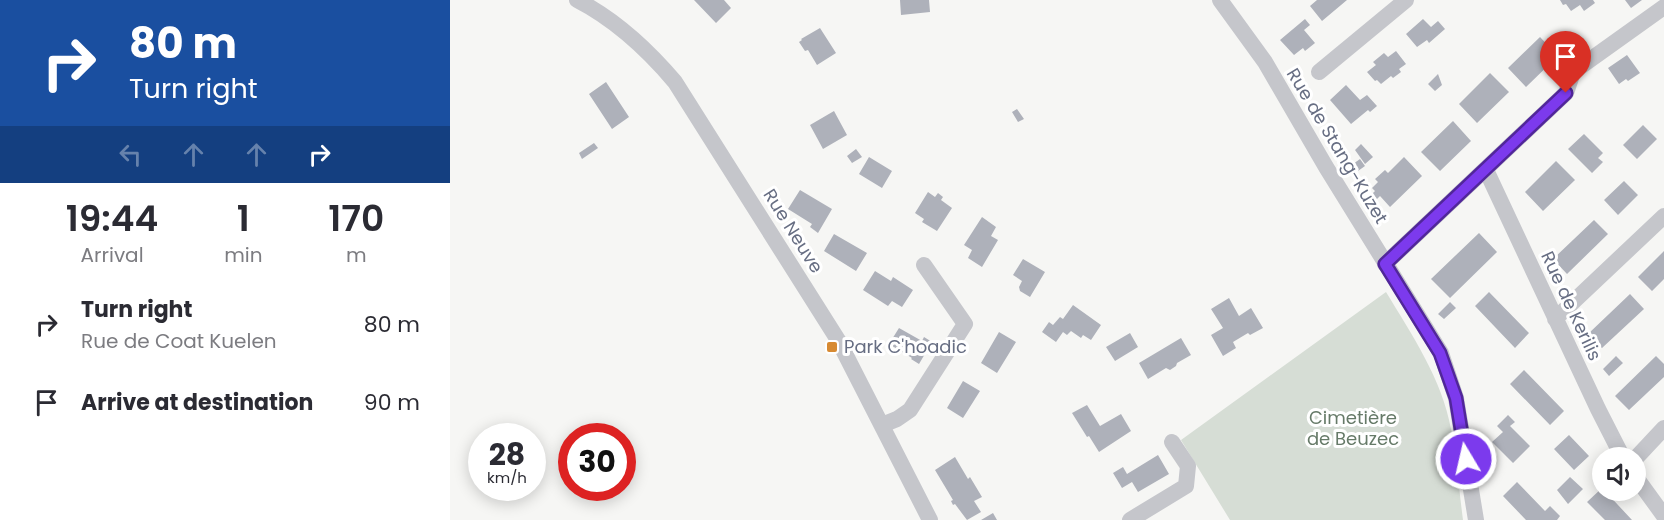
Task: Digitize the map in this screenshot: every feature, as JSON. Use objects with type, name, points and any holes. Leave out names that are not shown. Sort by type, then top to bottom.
[{"type":"street","name":"Rue de Stang-Kuzet","points":[[1220,0],[1265,62],[1326,167],[1440,353],[1456,398],[1476,520]]},
{"type":"street","points":[[1319,72],[1406,0]]},
{"type":"street","name":"Rue Neuve","points":[[581,1],[627,32],[675,82],[838,340],[930,520]]},
{"type":"street","points":[[1385,264],[1566,93],[1573,72],[1664,7]]},
{"type":"street","name":"Rue de Kerilis","points":[[1486,170],[1617,447]]},
{"type":"street","points":[[1555,319],[1664,216]]},
{"type":"street","points":[[882,425],[910,410],[965,324],[924,265]]},
{"type":"street","points":[[1646,447],[1664,428]]},
{"type":"street","points":[[1130,520],[1186,486],[1188,466],[1172,442]]},
{"type":"street","points":[[1646,491],[1664,516]]},
{"type":"green space","name":"Cimetière de Beuzec","points":[[1386,292],[1425,358],[1441,393],[1453,440],[1463,520],[1230,520],[1181,440]]},
{"type":"building","points":[[694,0],[724,0],[731,8],[716,23]]},
{"type":"building","points":[[900,0],[929,0],[930,12],[901,15]]},
{"type":"building","points":[[1317,0],[1347,0],[1322,21],[1310,6]]},
{"type":"building","points":[[1560,0],[1593,0],[1595,3],[1584,11],[1580,5],[1571,11]]},
{"type":"building","points":[[1625,0],[1642,0],[1631,8]]},
{"type":"building","points":[[1305,19],[1310,25],[1304,30],[1315,43],[1305,51],[1303,48],[1294,55],[1280,40]]},
{"type":"building","points":[[1423,19],[1431,27],[1438,21],[1445,29],[1429,43],[1427,40],[1417,47],[1406,34]]},
{"type":"building","points":[[820,28],[836,53],[817,65],[808,50],[805,51],[799,42]]},
{"type":"building","points":[[1540,37],[1558,56],[1526,87],[1508,68]]},
{"type":"building","points":[[1396,51],[1406,64],[1399,69],[1401,72],[1381,84],[1375,81],[1367,72],[1376,65],[1373,62],[1384,53],[1388,57]]},
{"type":"building","points":[[1627,55],[1640,73],[1619,84],[1608,68]]},
{"type":"building","points":[[1490,73],[1509,92],[1477,123],[1459,104]]},
{"type":"building","points":[[1438,74],[1442,85],[1435,91],[1428,84]]},
{"type":"building","points":[[606,82],[629,117],[612,129],[589,94]]},
{"type":"building","points":[[1346,85],[1360,100],[1367,95],[1377,106],[1370,112],[1368,110],[1351,124],[1330,100]]},
{"type":"building","points":[[1017,109],[1024,119],[1018,122],[1012,112]]},
{"type":"building","points":[[834,111],[847,135],[823,149],[810,125]]},
{"type":"building","points":[[1453,121],[1471,141],[1440,171],[1421,152]]},
{"type":"building","points":[[1643,125],[1657,139],[1637,159],[1623,145]]},
{"type":"building","points":[[1584,134],[1603,153],[1598,158],[1603,162],[1592,173],[1568,149]]},
{"type":"building","points":[[594,143],[598,148],[582,159],[579,153]]},
{"type":"building","points":[[1361,144],[1373,157],[1365,164],[1355,150]]},
{"type":"building","points":[[856,149],[862,157],[852,163],[847,156]]},
{"type":"building","points":[[869,157],[892,171],[882,188],[859,174]]},
{"type":"building","points":[[1404,157],[1422,176],[1390,207],[1380,196],[1376,200],[1371,195],[1375,191],[1372,188],[1378,182],[1375,179],[1385,170],[1388,173]]},
{"type":"building","points":[[1360,159],[1365,166],[1358,171],[1353,164]]},
{"type":"building","points":[[1556,161],[1575,180],[1543,211],[1525,192]]},
{"type":"building","points":[[1624,181],[1638,195],[1618,215],[1604,200]]},
{"type":"building","points":[[800,190],[832,209],[818,233],[810,227],[812,224],[788,209]]},
{"type":"building","points":[[928,192],[935,197],[938,193],[943,197],[941,200],[952,208],[937,231],[922,222],[924,219],[915,213]]},
{"type":"building","points":[[982,217],[996,227],[991,236],[998,240],[982,267],[968,258],[972,250],[964,245]]},
{"type":"building","points":[[1594,220],[1608,234],[1567,274],[1553,259]]},
{"type":"building","points":[[1479,233],[1497,252],[1450,298],[1431,279]]},
{"type":"building","points":[[834,234],[867,253],[856,271],[824,251]]},
{"type":"building","points":[[1664,251],[1664,279],[1652,291],[1638,277]]},
{"type":"building","points":[[1023,259],[1045,272],[1030,297],[1020,291],[1022,281],[1013,275]]},
{"type":"building","points":[[875,271],[891,281],[893,277],[913,290],[902,307],[892,301],[888,306],[863,290]]},
{"type":"building","points":[[1489,292],[1529,333],[1515,348],[1475,306]]},
{"type":"building","points":[[1630,294],[1644,309],[1602,348],[1588,334]]},
{"type":"building","points":[[1229,298],[1239,316],[1251,308],[1263,328],[1250,335],[1248,333],[1233,342],[1236,348],[1223,356],[1211,335],[1223,328],[1211,309]]},
{"type":"building","points":[[1450,302],[1456,308],[1444,319],[1438,314]]},
{"type":"building","points":[[1073,305],[1101,325],[1091,340],[1083,335],[1081,338],[1071,331],[1067,335],[1063,332],[1056,342],[1042,332],[1049,322],[1053,325],[1060,317],[1063,319]]},
{"type":"building","points":[[899,328],[922,341],[924,337],[932,342],[919,364],[889,344]]},
{"type":"building","points":[[999,332],[1016,342],[997,373],[981,363]]},
{"type":"building","points":[[1130,333],[1138,347],[1115,361],[1106,347]]},
{"type":"building","points":[[1181,338],[1191,355],[1170,370],[1166,368],[1148,379],[1139,363]]},
{"type":"building","points":[[1616,356],[1623,363],[1609,376],[1603,369]]},
{"type":"building","points":[[1656,356],[1664,364],[1664,377],[1629,410],[1615,396]]},
{"type":"building","points":[[1524,370],[1564,411],[1550,425],[1510,384]]},
{"type":"building","points":[[963,381],[980,391],[963,418],[947,408]]},
{"type":"building","points":[[1087,405],[1100,426],[1121,414],[1131,431],[1099,452],[1072,413]]},
{"type":"building","points":[[1508,415],[1515,422],[1510,426],[1530,446],[1513,463],[1492,442],[1503,432],[1497,426]]},
{"type":"building","points":[[1569,435],[1589,456],[1574,470],[1554,449]]},
{"type":"building","points":[[1158,455],[1169,474],[1138,492],[1132,482],[1122,488],[1113,473],[1123,467],[1127,474]]},
{"type":"building","points":[[955,457],[982,497],[974,501],[981,512],[967,520],[955,504],[953,505],[951,501],[953,500],[935,470]]},
{"type":"building","points":[[1570,477],[1583,489],[1568,504],[1557,490]]},
{"type":"building","points":[[1517,482],[1545,511],[1550,506],[1560,516],[1557,520],[1526,520],[1503,496]]},
{"type":"building","points":[[1592,497],[1592,501],[1614,501],[1632,520],[1605,520],[1587,502]]},
{"type":"building","points":[[993,513],[997,520],[981,520]]},
{"type":"place","name":"Park C'hoadic","points":[[832,347]]},
{"type":"route","points":[[1466,459],[1456,398],[1440,353],[1385,264],[1566,93]]}]
